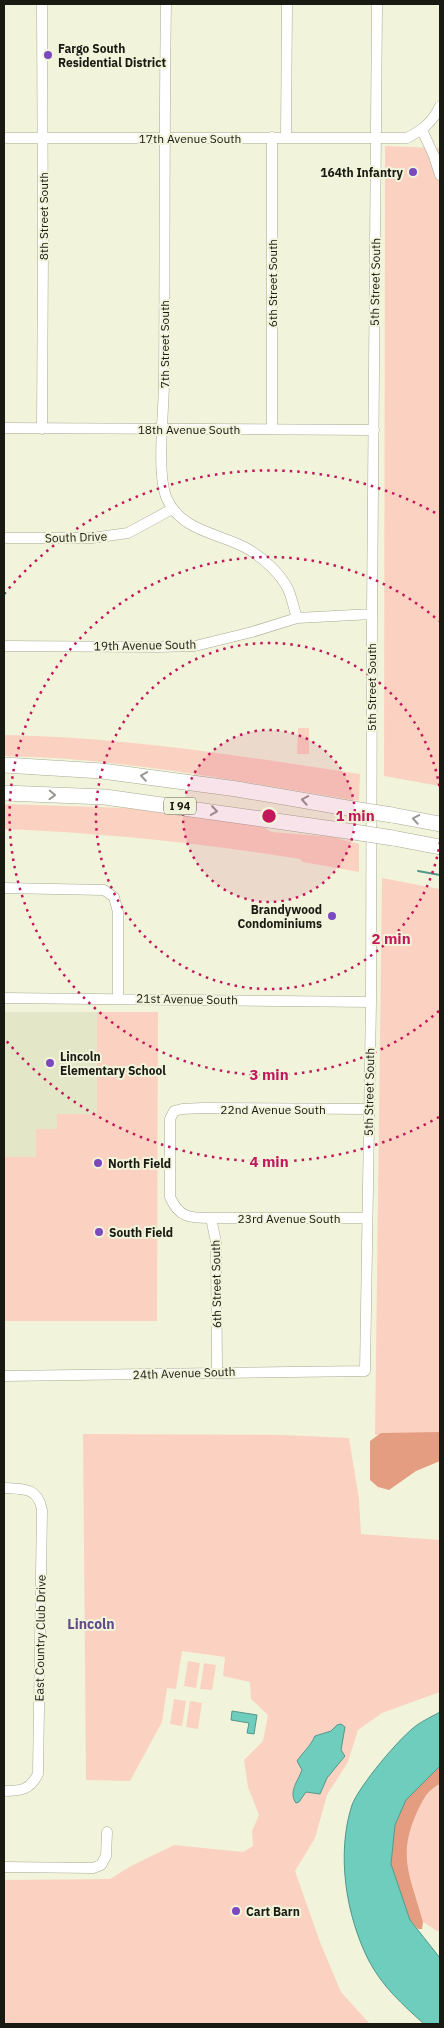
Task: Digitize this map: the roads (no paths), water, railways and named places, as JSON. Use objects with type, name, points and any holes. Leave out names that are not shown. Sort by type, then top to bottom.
[{"type":"highway","name":"I 94","points":[[4,765],[102,771],[237,789],[440,824]]},
{"type":"highway","name":"I 94","points":[[4,793],[105,797],[354,832],[440,847]]},
{"type":"street","name":"8th Street South","points":[[42,4],[42,429]]},
{"type":"street","name":"7th Street South","points":[[166,4],[162,478],[166,497],[172,509]]},
{"type":"street","points":[[286,137],[287,4]]},
{"type":"street","name":"5th Street South","points":[[365,1371],[370,1002],[377,4]]},
{"type":"street","points":[[440,106],[437,114],[422,130],[440,175]]},
{"type":"street","name":"17th Avenue South","points":[[4,138],[406,138],[422,130]]},
{"type":"street","name":"6th Street South","points":[[272,137],[272,429]]},
{"type":"street","name":"18th Avenue South","points":[[4,428],[374,430]]},
{"type":"street","points":[[172,509],[187,522],[247,549],[265,562],[288,589],[297,618]]},
{"type":"street","name":"South Drive","points":[[4,538],[92,538],[128,533],[172,509]]},
{"type":"street","name":"19th Avenue South","points":[[4,646],[195,646],[252,632],[297,618],[372,614]]},
{"type":"street","points":[[4,888],[104,890],[114,897],[118,912],[118,998]]},
{"type":"street","name":"21st Avenue South","points":[[4,998],[370,1002]]},
{"type":"street","name":"22nd Avenue South","points":[[211,1218],[193,1218],[184,1215],[175,1208],[170,1197],[170,1118],[174,1111],[202,1108],[368,1109]]},
{"type":"street","name":"6th Street South","points":[[211,1218],[216,1242],[217,1372]]},
{"type":"street","name":"23rd Avenue South","points":[[211,1218],[367,1218]]},
{"type":"street","name":"24th Avenue South","points":[[4,1376],[365,1371]]},
{"type":"street","name":"East Country Club Drive","points":[[4,1488],[23,1489],[37,1495],[42,1510],[38,1774],[34,1783],[26,1789],[4,1791]]},
{"type":"street","points":[[4,1867],[93,1868],[101,1865],[106,1856],[107,1832]]},
{"type":"water","points":[[232,1711],[257,1715],[254,1734],[247,1733],[249,1723],[231,1720]]},
{"type":"water","points":[[440,1712],[440,1766],[406,1800],[395,1825],[391,1864],[410,1920],[440,1958],[440,2024],[424,2024],[380,1979],[361,1943],[349,1905],[344,1864],[345,1844],[347,1824],[352,1805],[363,1786],[410,1731]]},
{"type":"water","points":[[341,1724],[345,1727],[341,1750],[345,1756],[327,1778],[320,1794],[306,1792],[299,1802],[296,1803],[293,1791],[302,1770],[297,1761],[315,1736],[331,1731]]},
{"type":"waterway","points":[[418,871],[440,875]]},
{"type":"place","name":"Fargo South Residential District","points":[[48,55]]},
{"type":"place","name":"164th Infantry","points":[[413,172]]},
{"type":"place","name":"Brandywood Condominiums","points":[[332,916]]},
{"type":"place","name":"Lincoln Elementary School","points":[[50,1063]]},
{"type":"place","name":"North Field","points":[[98,1163]]},
{"type":"place","name":"South Field","points":[[99,1232]]},
{"type":"place","name":"Cart Barn","points":[[236,1911]]},
{"type":"district","name":"Lincoln","points":[[91,1624]]}]
